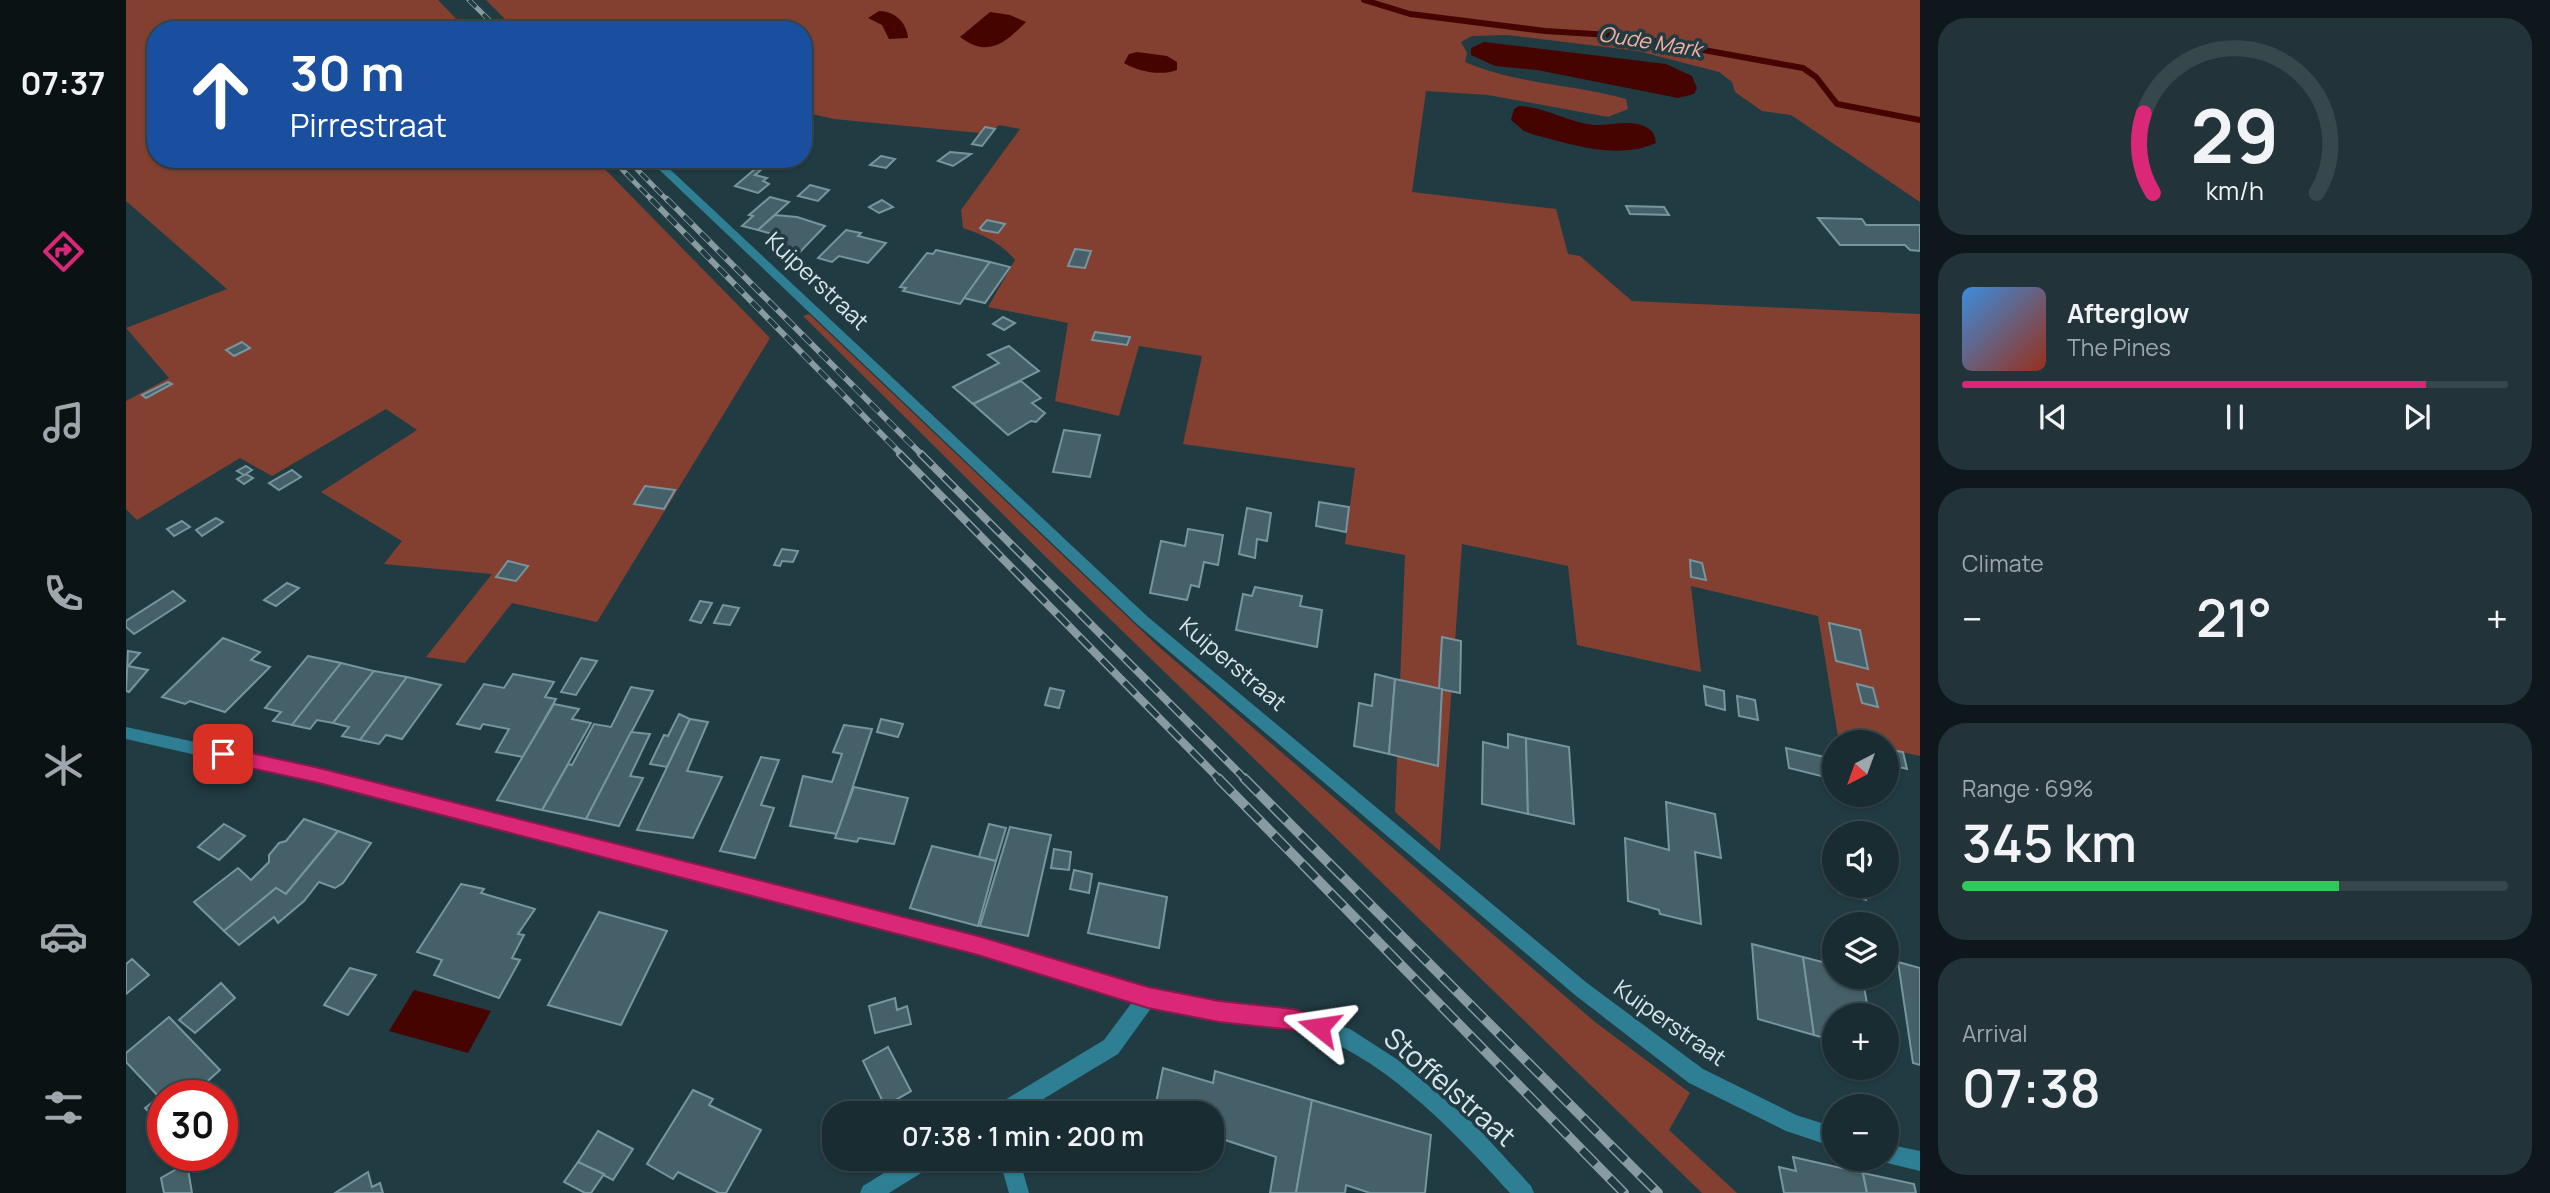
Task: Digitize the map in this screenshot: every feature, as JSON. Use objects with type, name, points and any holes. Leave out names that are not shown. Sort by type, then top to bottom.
[{"type":"street","name":"Kuiperstraat","points":[[663,168],[1143,621],[1581,989],[1696,1076],[1793,1124],[1822,1133]]},
{"type":"street","name":"Stoffelstraat","points":[[126,733],[319,776],[978,945],[1148,997],[1219,1012],[1294,1019],[1343,1035],[1391,1067],[1468,1132],[1524,1193]]},
{"type":"street","points":[[1022,1101],[1111,1047],[1148,997]]},
{"type":"street","points":[[1899,1157],[1920,1161]]},
{"type":"street","points":[[870,1193],[906,1171]]},
{"type":"street","points":[[1013,1171],[1019,1193]]},
{"type":"shaded area","points":[[126,0],[438,0],[458,21],[147,21],[147,168],[604,168],[770,338],[597,622],[512,603],[465,663],[426,657],[492,574],[384,564],[402,541],[321,492],[417,430],[386,409],[272,476],[240,458],[137,520],[126,509],[126,401],[169,378],[126,328],[227,289],[126,201]]},
{"type":"shaded area","points":[[486,0],[1920,0],[1920,202],[1791,115],[1762,111],[1735,92],[1732,82],[1719,72],[1638,51],[1507,35],[1472,36],[1461,42],[1467,53],[1465,62],[1504,75],[1626,99],[1628,109],[1608,117],[1488,95],[1426,91],[1412,192],[1556,209],[1568,254],[1580,256],[1632,301],[1920,314],[1920,756],[1899,752],[1899,730],[1837,730],[1818,616],[1691,586],[1701,672],[1577,645],[1568,566],[1462,544],[1440,851],[1395,812],[1405,555],[1345,544],[1355,468],[1183,444],[1202,356],[1139,346],[1119,416],[1055,401],[1068,323],[988,307],[1015,260],[991,240],[963,228],[961,210],[1020,129],[999,125],[990,134],[834,119],[812,114],[812,21],[507,21]]},
{"type":"shaded area","points":[[879,11],[890,13],[899,19],[908,38],[889,39],[882,25],[868,18]]},
{"type":"shaded area","points":[[990,12],[1010,15],[1026,22],[1004,41],[988,47],[980,47],[960,37]]},
{"type":"shaded area","points":[[1484,42],[1666,64],[1692,76],[1697,88],[1694,94],[1678,98],[1537,70],[1495,66],[1471,55],[1471,48]]},
{"type":"shaded area","points":[[1137,52],[1167,56],[1177,62],[1177,70],[1150,72],[1124,63],[1129,54]]},
{"type":"shaded area","points":[[1519,106],[1538,109],[1585,124],[1636,124],[1651,131],[1656,143],[1641,148],[1611,151],[1535,135],[1524,131],[1511,120],[1514,109]]},
{"type":"shaded area","points":[[809,314],[1159,647],[1595,1022],[1690,1093],[1669,1130],[1737,1193],[1702,1193],[1047,558],[803,316]]},
{"type":"shaded area","points":[[414,990],[491,1011],[468,1053],[389,1031]]},
{"type":"building","points":[[985,127],[995,129],[982,146],[972,144]]},
{"type":"building","points":[[950,152],[971,154],[953,166],[938,161]]},
{"type":"building","points":[[881,156],[895,159],[886,168],[870,165]]},
{"type":"building","points":[[755,169],[761,170],[755,175],[767,178],[763,181],[769,184],[758,193],[735,186]]},
{"type":"building","points":[[810,185],[829,190],[818,201],[798,196]]},
{"type":"building","points":[[770,197],[789,202],[758,230],[742,226],[753,216],[749,215]]},
{"type":"building","points":[[882,200],[893,207],[879,213],[869,207]]},
{"type":"building","points":[[1626,206],[1664,207],[1669,215],[1630,214]]},
{"type":"building","points":[[775,215],[797,217],[825,226],[800,252],[767,244],[776,235],[758,230]]},
{"type":"building","points":[[1818,218],[1862,219],[1866,225],[1920,225],[1920,251],[1910,250],[1905,245],[1840,245]]},
{"type":"building","points":[[987,220],[1005,224],[998,233],[982,230],[980,228]]},
{"type":"building","points":[[846,230],[886,243],[868,263],[839,256],[832,262],[818,258]]},
{"type":"building","points":[[1075,249],[1091,251],[1085,268],[1068,266]]},
{"type":"building","points":[[936,250],[990,262],[960,304],[903,291],[906,288],[900,287],[927,253],[933,254]]},
{"type":"building","points":[[990,262],[1010,267],[985,303],[964,298]]},
{"type":"building","points":[[1003,317],[1015,323],[1004,330],[993,324]]},
{"type":"building","points":[[1095,332],[1130,337],[1127,345],[1092,340]]},
{"type":"building","points":[[242,342],[250,348],[234,356],[226,350]]},
{"type":"building","points":[[1009,346],[1039,371],[973,404],[953,387],[999,363],[988,355]]},
{"type":"building","points":[[1021,381],[1041,398],[1032,403],[1045,413],[1036,422],[1031,421],[1008,435],[973,404]]},
{"type":"building","points":[[168,382],[172,384],[146,398],[142,395]]},
{"type":"building","points":[[1064,430],[1100,435],[1090,477],[1053,472]]},
{"type":"building","points":[[246,466],[252,470],[246,474],[253,478],[244,484],[237,479],[244,475],[237,471]]},
{"type":"building","points":[[292,470],[301,477],[279,490],[269,483]]},
{"type":"building","points":[[645,486],[675,490],[664,509],[634,504]]},
{"type":"building","points":[[1319,502],[1349,507],[1346,532],[1316,526]]},
{"type":"building","points":[[1247,508],[1271,513],[1267,541],[1257,539],[1255,558],[1239,554]]},
{"type":"building","points":[[216,518],[223,522],[202,536],[196,530]]},
{"type":"building","points":[[182,521],[190,527],[174,536],[167,529]]},
{"type":"building","points":[[1188,529],[1223,535],[1218,565],[1204,562],[1199,587],[1191,585],[1187,600],[1150,593],[1161,541],[1185,546]]},
{"type":"building","points":[[782,549],[798,551],[793,562],[782,561],[780,566],[774,565]]},
{"type":"building","points":[[1690,560],[1702,563],[1706,580],[1691,577]]},
{"type":"building","points":[[508,561],[528,566],[516,581],[496,577]]},
{"type":"building","points":[[287,583],[299,588],[276,606],[264,600]]},
{"type":"building","points":[[1255,587],[1302,596],[1300,606],[1322,610],[1317,647],[1236,630],[1243,594],[1252,596]]},
{"type":"building","points":[[173,591],[185,601],[134,634],[126,627],[126,621]]},
{"type":"building","points":[[700,601],[712,603],[701,623],[690,620]]},
{"type":"building","points":[[723,605],[739,608],[730,625],[714,623]]},
{"type":"building","points":[[1829,623],[1860,630],[1868,669],[1836,661]]},
{"type":"building","points":[[1442,637],[1461,641],[1460,693],[1439,689]]},
{"type":"building","points":[[223,638],[260,652],[251,660],[270,667],[225,712],[190,701],[185,704],[162,697]]},
{"type":"building","points":[[128,651],[140,653],[128,666],[148,670],[129,692],[126,691]]},
{"type":"building","points":[[308,656],[341,663],[292,725],[273,721],[281,712],[265,708]]},
{"type":"building","points":[[581,658],[597,661],[576,695],[561,692]]},
{"type":"building","points":[[341,663],[374,671],[333,723],[317,720],[310,729],[292,725]]},
{"type":"building","points":[[374,671],[407,677],[360,740],[342,736],[349,727],[333,723]]},
{"type":"building","points":[[513,674],[554,682],[545,697],[556,699],[523,757],[496,752],[509,729],[483,724],[480,729],[457,724],[484,684],[504,688]]},
{"type":"building","points":[[1375,674],[1395,679],[1389,754],[1354,746],[1359,703],[1372,706]]},
{"type":"building","points":[[407,677],[441,685],[402,739],[386,735],[379,744],[360,740]]},
{"type":"building","points":[[1395,679],[1442,689],[1438,766],[1389,754]]},
{"type":"building","points":[[1857,684],[1873,688],[1878,707],[1862,703]]},
{"type":"building","points":[[1704,686],[1724,691],[1725,710],[1706,705]]},
{"type":"building","points":[[631,687],[653,691],[586,819],[542,810],[568,764],[572,765],[594,724],[611,727]]},
{"type":"building","points":[[1050,688],[1064,691],[1059,708],[1045,705]]},
{"type":"building","points":[[1737,696],[1755,700],[1758,720],[1739,716]]},
{"type":"building","points":[[554,704],[579,709],[572,719],[591,723],[542,810],[497,800]]},
{"type":"building","points":[[679,714],[690,719],[667,767],[650,764],[664,735],[668,736]]},
{"type":"building","points":[[690,719],[708,722],[687,771],[722,777],[693,838],[637,830]]},
{"type":"building","points":[[881,719],[903,724],[898,737],[877,732]]},
{"type":"building","points":[[844,725],[872,729],[837,834],[790,826],[803,776],[832,782],[842,754],[833,752]]},
{"type":"building","points":[[631,732],[650,734],[630,776],[643,778],[619,826],[586,819]]},
{"type":"building","points":[[1508,734],[1526,738],[1528,814],[1482,804],[1483,742],[1508,748]]},
{"type":"building","points":[[1526,738],[1569,747],[1574,824],[1528,814]]},
{"type":"building","points":[[1786,748],[1822,756],[1822,776],[1789,768]]},
{"type":"building","points":[[1899,751],[1903,752],[1907,769],[1899,767]]},
{"type":"building","points":[[761,757],[779,760],[761,805],[774,808],[755,858],[720,851]]},
{"type":"building","points":[[854,787],[908,798],[894,844],[859,838],[857,842],[835,838]]},
{"type":"building","points":[[1666,802],[1715,814],[1721,858],[1695,852],[1701,924],[1660,914],[1659,910],[1628,901],[1625,838],[1669,850]]},
{"type":"building","points":[[304,819],[338,831],[286,894],[276,888],[224,931],[194,902],[238,868],[251,880],[269,862],[269,855],[279,843],[286,841]]},
{"type":"building","points":[[224,824],[245,836],[219,860],[198,847]]},
{"type":"building","points":[[989,824],[1006,828],[996,861],[979,857]]},
{"type":"building","points":[[1010,827],[1051,835],[1028,936],[980,926]]},
{"type":"building","points":[[338,831],[371,843],[343,883],[335,888],[319,882],[304,901],[278,923],[274,917],[239,945],[224,931],[276,888],[286,894]]},
{"type":"building","points":[[932,846],[996,861],[978,926],[910,908]]},
{"type":"building","points":[[1054,849],[1071,852],[1069,870],[1051,868]]},
{"type":"building","points":[[1074,870],[1092,874],[1089,893],[1070,889]]},
{"type":"building","points":[[1099,883],[1167,897],[1159,948],[1088,933]]},
{"type":"building","points":[[461,884],[484,889],[481,893],[535,909],[518,934],[524,935],[512,958],[520,960],[499,998],[434,975],[442,960],[417,952]]},
{"type":"building","points":[[599,912],[667,931],[621,1025],[548,1005]]},
{"type":"building","points":[[1752,944],[1803,957],[1814,1035],[1758,1019]]},
{"type":"building","points":[[1803,957],[1822,962],[1822,989],[1864,989],[1867,1003],[1822,1003],[1822,1037],[1814,1035]]},
{"type":"building","points":[[132,959],[149,975],[126,994],[126,964]]},
{"type":"building","points":[[1899,962],[1920,968],[1920,1065],[1913,1063]]},
{"type":"building","points":[[350,968],[376,975],[348,1015],[324,1005]]},
{"type":"building","points":[[221,983],[235,998],[195,1033],[179,1020]]},
{"type":"building","points":[[895,998],[897,1010],[907,1006],[911,1024],[875,1033],[869,1006]]},
{"type":"building","points":[[169,1017],[220,1070],[209,1080],[147,1080],[147,1084],[126,1062],[126,1053]]},
{"type":"building","points":[[888,1047],[911,1091],[894,1101],[883,1101],[863,1061]]},
{"type":"building","points":[[1163,1068],[1213,1083],[1215,1071],[1312,1100],[1296,1193],[1270,1193],[1276,1157],[1224,1140],[1224,1101],[1156,1101]]},
{"type":"building","points":[[693,1090],[713,1099],[709,1105],[761,1130],[726,1193],[719,1193],[678,1172],[673,1179],[647,1164]]},
{"type":"building","points":[[1312,1100],[1431,1135],[1425,1193],[1370,1193],[1346,1185],[1345,1193],[1296,1193]]},
{"type":"building","points":[[598,1131],[633,1149],[613,1180],[578,1162]]},
{"type":"building","points":[[1793,1157],[1822,1164],[1822,1171],[1863,1173],[1867,1193],[1784,1193],[1779,1167],[1796,1171]]},
{"type":"building","points":[[578,1162],[604,1174],[591,1193],[585,1193],[564,1182]]},
{"type":"building","points":[[173,1171],[188,1171],[192,1193],[164,1193],[161,1178]]},
{"type":"building","points":[[368,1172],[372,1187],[380,1183],[383,1193],[335,1193]]},
{"type":"building","points":[[1863,1173],[1914,1184],[1916,1193],[1867,1193]]},
{"type":"waterway","name":"Oude Mark","points":[[1364,0],[1410,14],[1545,31],[1626,36],[1803,68],[1816,77],[1837,104],[1920,120]]},
{"type":"railway","points":[[469,0],[490,21]]},
{"type":"railway","points":[[621,168],[653,201]]},
{"type":"railway","points":[[636,168],[668,201]]},
{"type":"railway","points":[[651,199],[902,455]]},
{"type":"railway","points":[[667,199],[922,455]]},
{"type":"railway","points":[[900,454],[1220,780]]},
{"type":"railway","points":[[921,454],[1246,780]]},
{"type":"railway","points":[[1218,778],[1624,1193]]},
{"type":"railway","points":[[1244,778],[1658,1193]]},
{"type":"route","points":[[223,754],[319,776],[978,945],[1148,997],[1219,1012],[1294,1019],[1319,1027]]}]
